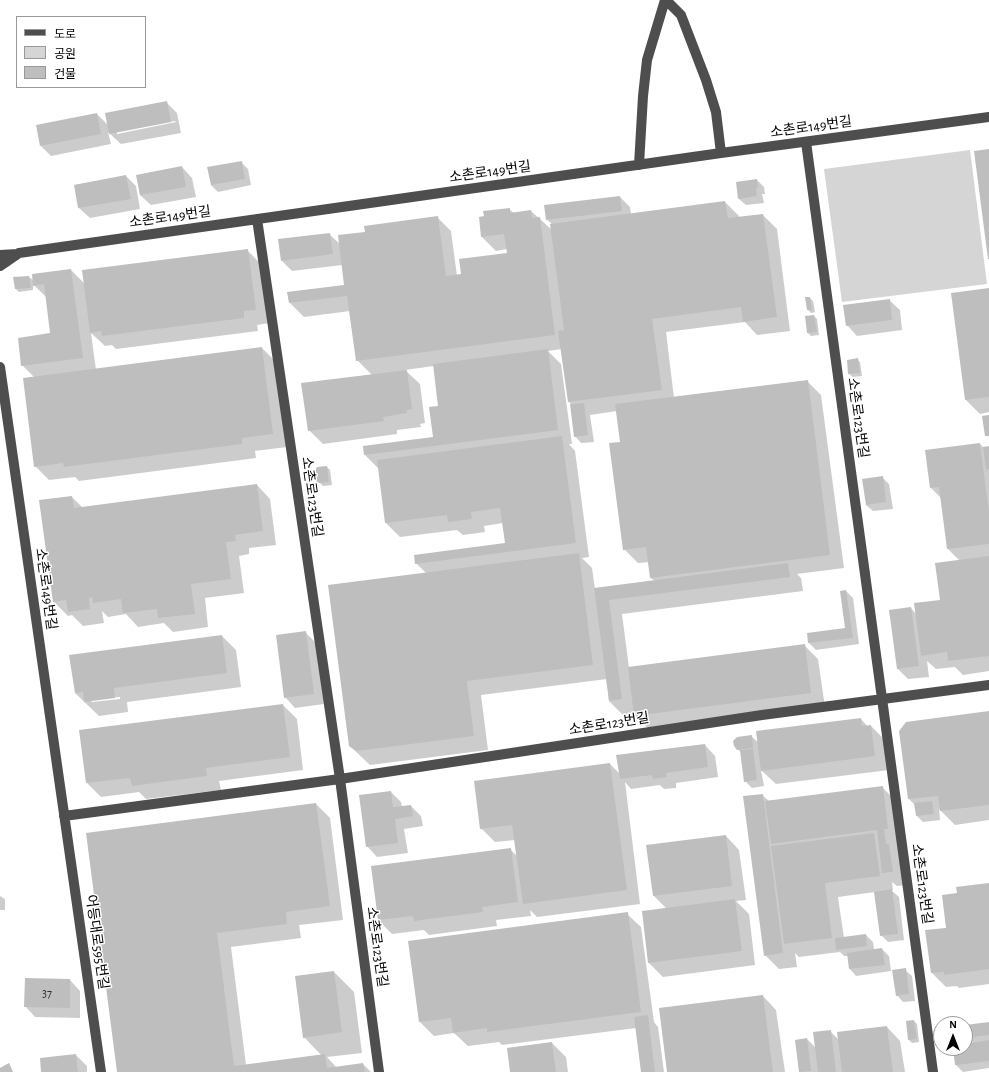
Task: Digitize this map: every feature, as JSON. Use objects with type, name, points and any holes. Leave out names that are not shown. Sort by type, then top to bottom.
[{"type":"street","points":[[639,165],[643,96],[647,60],[666,0],[681,14],[706,80],[716,112],[721,153]]},
{"type":"street","name":"소촌로149번길","points":[[0,266],[19,253],[721,153],[989,117]]},
{"type":"street","name":"소촌로123번길","points":[[806,142],[933,1072]]},
{"type":"street","name":"소촌로123번길","points":[[257,219],[340,779],[379,1072]]},
{"type":"street","points":[[0,255],[19,253]]},
{"type":"street","name":"소촌로149번길","points":[[0,367],[64,816]]},
{"type":"street","name":"소촌로123번길","points":[[64,816],[340,779],[762,715],[989,685]]},
{"type":"street","name":"어등대로595번길","points":[[64,816],[101,1072]]},
{"type":"green space","points":[[970,150],[987,284],[842,302],[824,169]]},
{"type":"building","points":[[167,101],[171,122],[109,134],[105,113]]},
{"type":"building","points":[[97,113],[101,134],[40,146],[36,125]]},
{"type":"building","points":[[989,149],[989,259],[988,259],[974,151]]},
{"type":"building","points":[[242,161],[245,179],[211,185],[207,167]]},
{"type":"building","points":[[182,166],[186,187],[140,195],[136,175]]},
{"type":"building","points":[[126,175],[131,199],[78,208],[74,185]]},
{"type":"building","points":[[757,179],[757,196],[738,199],[736,182]]},
{"type":"building","points":[[620,196],[622,211],[546,220],[544,205]]},
{"type":"building","points":[[725,201],[728,218],[763,214],[777,317],[743,322],[741,307],[652,319],[662,390],[568,402],[558,331],[564,330],[550,224]]},
{"type":"building","points":[[510,208],[510,213],[531,210],[532,218],[540,217],[555,335],[356,361],[347,296],[289,303],[287,292],[344,285],[338,235],[365,232],[364,226],[438,216],[446,276],[461,274],[459,259],[507,253],[504,234],[481,237],[479,217],[484,216],[483,211]]},
{"type":"building","points":[[330,233],[333,254],[281,261],[278,239]]},
{"type":"building","points":[[248,249],[256,310],[244,311],[244,318],[102,336],[101,331],[90,333],[82,270]]},
{"type":"building","points":[[71,269],[83,358],[21,366],[18,338],[50,333],[44,284],[33,286],[32,274]]},
{"type":"building","points":[[29,276],[31,288],[15,289],[13,277]]},
{"type":"building","points":[[989,288],[989,397],[965,400],[951,293]]},
{"type":"building","points":[[805,297],[810,297],[812,310],[807,310]]},
{"type":"building","points":[[890,299],[892,320],[846,326],[843,305]]},
{"type":"building","points":[[814,315],[817,332],[807,333],[805,316]]},
{"type":"building","points":[[262,347],[273,434],[242,438],[242,444],[64,467],[63,463],[34,467],[23,378]]},
{"type":"building","points":[[548,349],[558,430],[364,455],[363,446],[433,437],[429,407],[438,406],[433,364]]},
{"type":"building","points":[[858,358],[860,373],[848,374],[847,360]]},
{"type":"building","points":[[407,370],[412,409],[407,410],[407,413],[383,417],[384,421],[308,431],[301,383]]},
{"type":"building","points":[[808,380],[830,555],[650,578],[646,547],[623,550],[609,443],[620,442],[615,404]]},
{"type":"building","points":[[584,403],[588,435],[574,437],[570,404]]},
{"type":"building","points":[[989,415],[989,436],[985,436],[982,416]]},
{"type":"building","points":[[562,436],[576,543],[415,564],[414,555],[505,543],[500,508],[471,512],[472,519],[448,522],[447,515],[385,523],[377,460]]},
{"type":"building","points":[[980,443],[989,512],[989,544],[947,549],[939,487],[930,488],[925,450]]},
{"type":"building","points":[[989,446],[989,469],[986,470],[983,447]]},
{"type":"building","points":[[327,466],[329,482],[319,483],[316,481],[315,471],[317,467]]},
{"type":"building","points":[[883,476],[886,502],[866,505],[862,479]]},
{"type":"building","points":[[257,484],[263,531],[235,535],[236,541],[226,542],[231,579],[191,584],[195,614],[158,618],[157,609],[123,613],[121,599],[93,603],[92,597],[89,598],[90,609],[68,612],[66,600],[53,602],[39,500],[72,496],[74,508]]},
{"type":"building","points":[[579,553],[593,665],[467,681],[474,736],[356,751],[349,746],[328,585]]},
{"type":"building","points":[[989,556],[989,656],[948,661],[947,652],[921,656],[914,603],[940,600],[935,563]]},
{"type":"building","points":[[788,563],[790,577],[609,600],[622,699],[609,701],[594,588]]},
{"type":"building","points":[[846,590],[853,638],[808,643],[807,633],[845,628],[840,591]]},
{"type":"building","points":[[911,607],[919,666],[897,669],[889,610]]},
{"type":"building","points":[[306,631],[314,694],[284,698],[276,635]]},
{"type":"building","points":[[222,635],[227,673],[114,688],[115,698],[84,702],[83,692],[75,693],[69,655]]},
{"type":"building","points":[[805,644],[811,693],[634,716],[628,667]]},
{"type":"building","points":[[283,704],[290,757],[206,768],[207,776],[132,786],[130,778],[86,783],[79,730]]},
{"type":"building","points":[[989,711],[989,805],[940,811],[938,796],[908,799],[899,731],[906,722]]},
{"type":"building","points":[[861,718],[862,726],[871,725],[875,756],[761,771],[756,731]]},
{"type":"building","points":[[752,735],[753,748],[737,750],[733,741],[737,737]]},
{"type":"building","points":[[705,744],[708,767],[666,773],[667,777],[653,779],[652,775],[620,779],[616,755]]},
{"type":"building","points":[[753,749],[757,780],[744,782],[740,750]]},
{"type":"building","points":[[610,763],[627,890],[523,904],[512,825],[480,829],[474,781]]},
{"type":"building","points":[[883,786],[888,829],[884,829],[886,844],[889,844],[893,872],[882,873],[877,830],[771,844],[765,801]]},
{"type":"building","points":[[391,791],[393,807],[411,805],[413,816],[395,819],[398,843],[366,847],[359,795]]},
{"type":"building","points":[[763,794],[783,953],[764,956],[743,796]]},
{"type":"building","points":[[932,801],[934,814],[916,816],[914,803]]},
{"type":"building","points":[[316,803],[330,906],[286,912],[287,924],[217,933],[234,1066],[325,1054],[327,1068],[363,1063],[365,1072],[117,1072],[86,833]]},
{"type":"building","points":[[874,833],[880,876],[825,883],[832,938],[784,944],[771,846]]},
{"type":"building","points":[[726,835],[732,886],[653,896],[646,845]]},
{"type":"building","points":[[511,848],[518,902],[482,907],[483,912],[414,921],[413,916],[378,920],[371,866]]},
{"type":"building","points":[[989,883],[989,969],[944,975],[944,972],[931,973],[925,930],[946,928],[942,895],[957,893],[956,887]]},
{"type":"building","points":[[892,889],[898,934],[880,936],[874,892]]},
{"type":"building","points":[[735,899],[742,951],[648,963],[642,911]]},
{"type":"building","points":[[628,912],[641,1012],[487,1032],[487,1028],[453,1033],[451,1018],[419,1022],[408,941]]},
{"type":"building","points":[[866,934],[867,946],[836,950],[835,938]]},
{"type":"building","points":[[882,948],[885,965],[849,969],[847,953]]},
{"type":"building","points":[[906,968],[909,994],[896,996],[892,970]]},
{"type":"building","points":[[334,971],[342,1032],[303,1038],[295,976]]},
{"type":"building","points":[[25,978],[70,979],[70,1008],[24,1007]]},
{"type":"building","points":[[763,995],[773,1072],[667,1072],[659,1008]]},
{"type":"building","points":[[648,1015],[655,1072],[641,1072],[634,1017]]},
{"type":"building","points":[[914,1020],[917,1039],[908,1040],[906,1021]]},
{"type":"building","points":[[989,1022],[989,1035],[973,1037],[973,1024]]},
{"type":"building","points":[[887,1026],[893,1072],[842,1072],[837,1032]]},
{"type":"building","points":[[831,1030],[836,1072],[818,1072],[813,1032]]},
{"type":"building","points":[[807,1038],[811,1071],[799,1072],[795,1040]]},
{"type":"building","points":[[989,1040],[989,1061],[955,1065],[954,1056],[973,1056],[973,1043]]},
{"type":"building","points":[[552,1042],[556,1072],[510,1072],[507,1048]]},
{"type":"building","points":[[76,1054],[78,1072],[41,1072],[40,1058]]},
{"type":"building","points":[[9,1063],[13,1072],[0,1072],[0,1068]]}]
